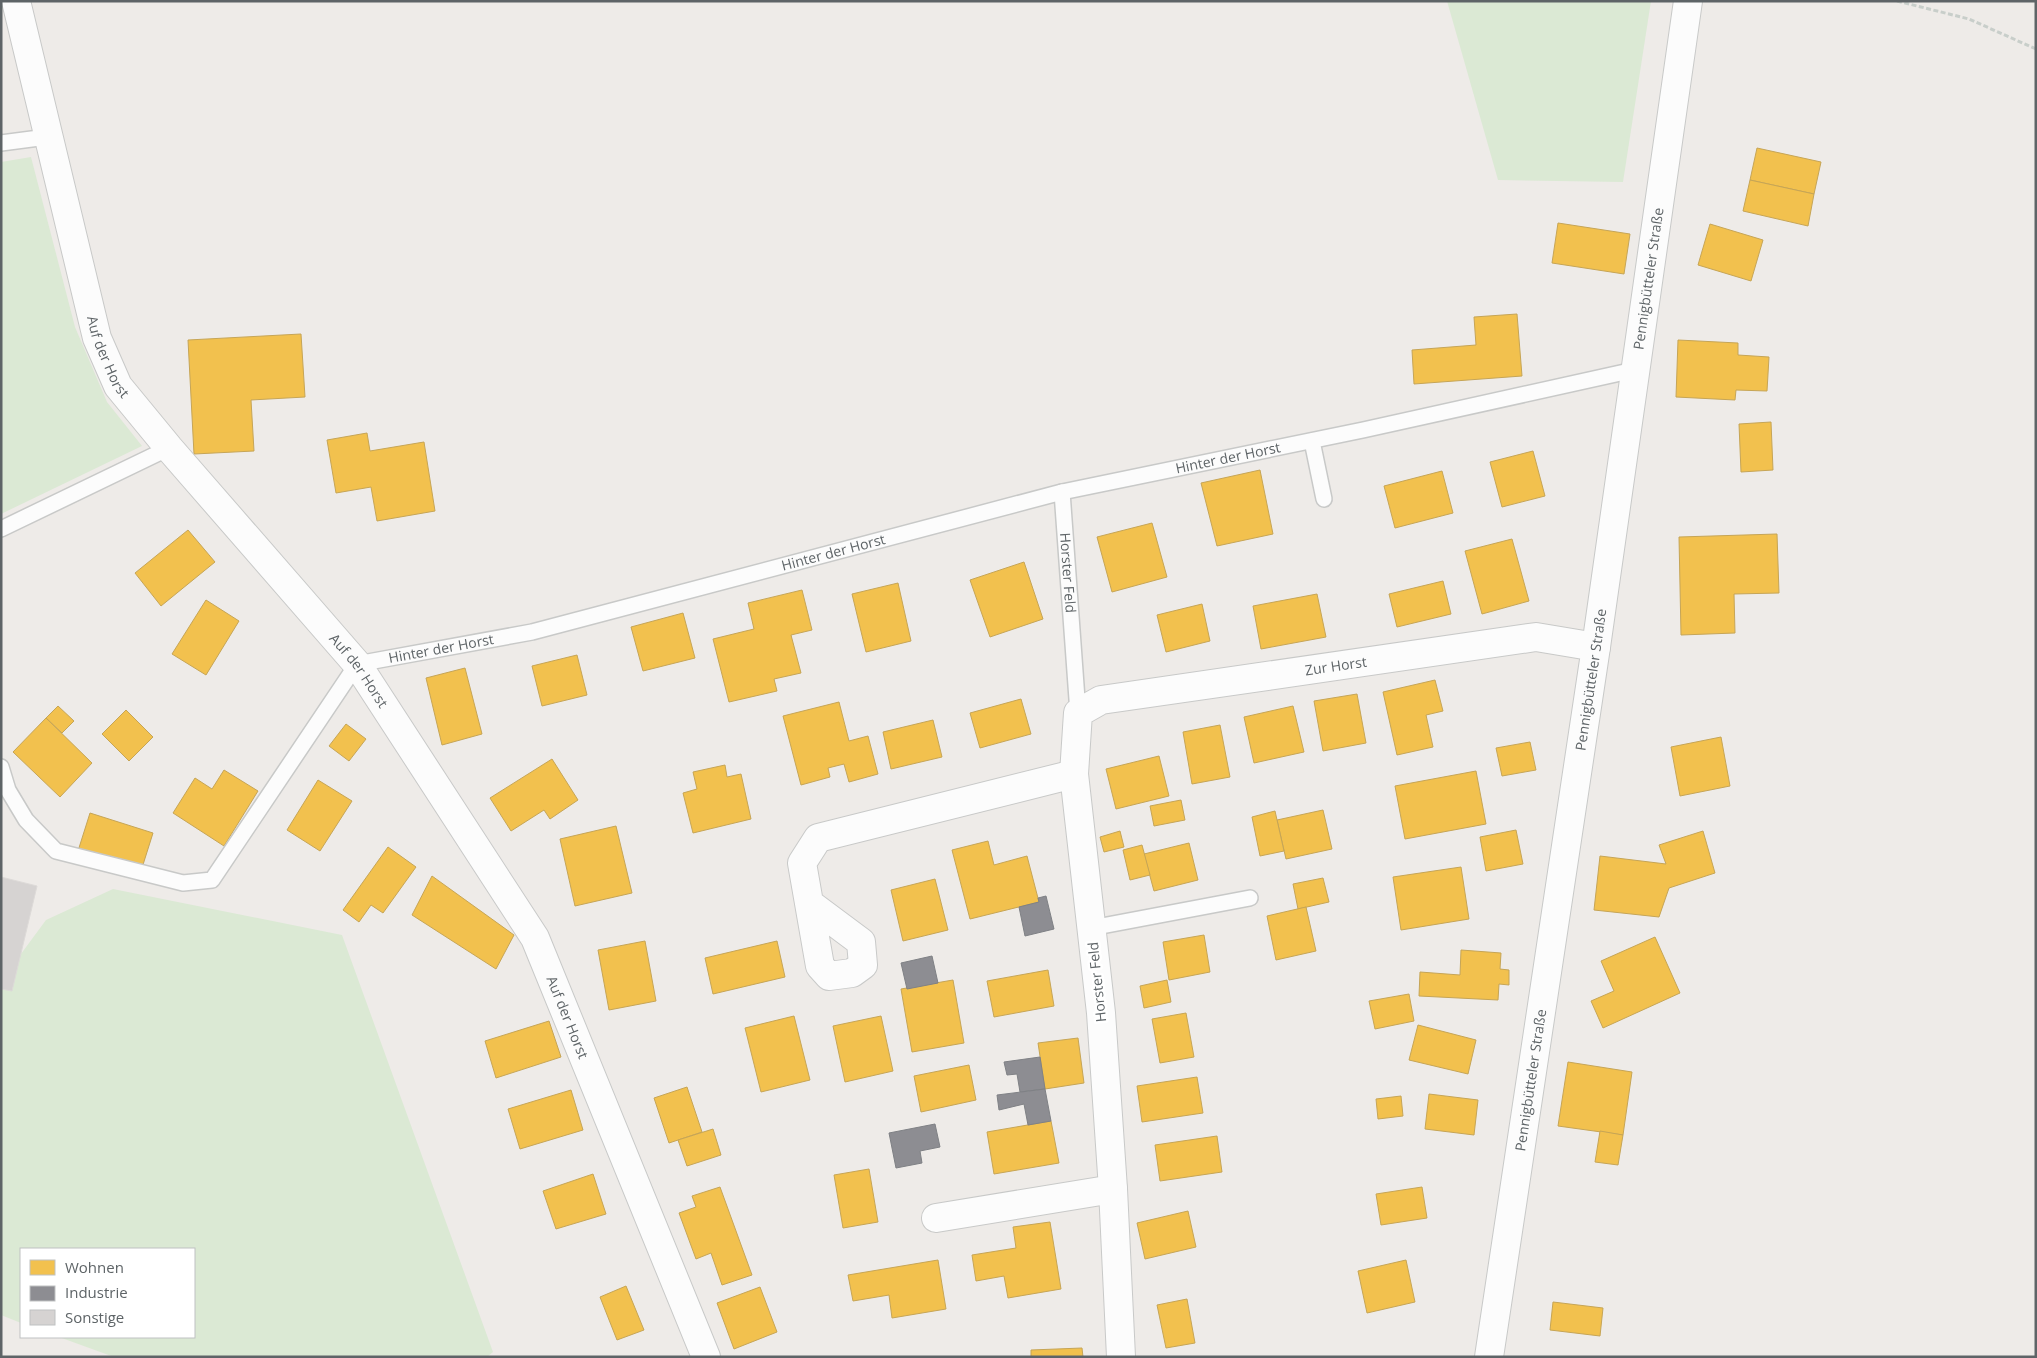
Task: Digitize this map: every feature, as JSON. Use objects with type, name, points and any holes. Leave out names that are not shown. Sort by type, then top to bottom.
[{"type":"street","name":"Auf der Horst","points":[[16,1],[47,137],[97,338],[118,386],[168,448],[357,664],[535,938],[706,1357]]},
{"type":"street","name":"Pennigbütteler Straße","points":[[1490,1357],[1596,647],[1688,1]]},
{"type":"street","name":"Zur Horst","points":[[1078,713],[1101,700],[1536,637],[1596,647]]},
{"type":"street","name":"Horster Feld","points":[[1078,713],[1074,774],[1101,1013],[1113,1190],[1121,1357]]},
{"type":"street","points":[[810,904],[802,863],[818,838],[1074,774]]},
{"type":"street","points":[[936,1218],[1113,1190]]},
{"type":"lane","points":[[1,143],[47,137]]},
{"type":"lane","name":"Hinter der Horst","points":[[357,664],[532,632],[1062,492],[1312,441],[1634,370]]},
{"type":"lane","points":[[1312,441],[1324,499]]},
{"type":"lane","points":[[1,529],[168,448]]},
{"type":"lane","name":"Horster Feld","points":[[1062,492],[1078,713]]},
{"type":"lane","points":[[1,767],[8,790],[26,820],[56,851],[183,883],[212,880],[357,664]]},
{"type":"lane","points":[[1091,928],[1250,898]]},
{"type":"path","points":[[1897,1],[1969,18],[2036,49]]},
{"type":"green space","points":[[1447,1],[1651,1],[1623,182],[1498,180]]},
{"type":"green space","points":[[31,157],[75,327],[107,402],[142,446],[1,514],[1,162]]},
{"type":"green space","points":[[113,889],[342,935],[493,1352],[487,1357],[114,1357],[62,1338],[195,1338],[195,1248],[20,1248],[20,1323],[1,1315],[1,981],[46,920]]},
{"type":"building: Wohnen","points":[[1757,148],[1821,162],[1814,194],[1750,180]]},
{"type":"building: Wohnen","points":[[1750,180],[1814,194],[1808,226],[1743,211]]},
{"type":"building: Wohnen","points":[[1558,223],[1630,234],[1624,274],[1552,263]]},
{"type":"building: Wohnen","points":[[1710,224],[1763,240],[1751,281],[1698,265]]},
{"type":"building: Wohnen","points":[[1517,314],[1522,376],[1414,384],[1412,350],[1476,345],[1474,317]]},
{"type":"building: Wohnen","points":[[301,334],[305,397],[251,400],[254,451],[194,454],[188,340]]},
{"type":"building: Wohnen","points":[[1678,340],[1738,343],[1738,355],[1769,357],[1767,391],[1736,390],[1735,400],[1676,397]]},
{"type":"building: Wohnen","points":[[1771,422],[1773,470],[1741,472],[1739,424]]},
{"type":"building: Wohnen","points":[[367,433],[370,451],[424,442],[435,511],[377,521],[371,487],[336,493],[327,440]]},
{"type":"building: Wohnen","points":[[1533,451],[1545,496],[1502,507],[1490,462]]},
{"type":"building: Wohnen","points":[[1260,470],[1273,534],[1217,546],[1201,483]]},
{"type":"building: Wohnen","points":[[1442,471],[1453,513],[1395,528],[1384,486]]},
{"type":"building: Wohnen","points":[[1152,523],[1167,577],[1112,592],[1097,537]]},
{"type":"building: Wohnen","points":[[188,530],[215,562],[161,606],[135,573]]},
{"type":"building: Wohnen","points":[[1777,534],[1779,593],[1734,594],[1735,633],[1681,635],[1679,537]]},
{"type":"building: Wohnen","points":[[1512,539],[1529,601],[1482,614],[1465,551]]},
{"type":"building: Wohnen","points":[[1024,562],[1043,619],[990,637],[970,580]]},
{"type":"building: Wohnen","points":[[1443,581],[1451,614],[1397,627],[1389,594]]},
{"type":"building: Wohnen","points":[[898,583],[911,641],[866,652],[852,594]]},
{"type":"building: Wohnen","points":[[802,590],[812,630],[791,635],[801,673],[774,679],[777,691],[729,702],[713,639],[754,629],[748,603]]},
{"type":"building: Wohnen","points":[[1317,594],[1326,637],[1261,649],[1253,606]]},
{"type":"building: Wohnen","points":[[206,600],[239,621],[206,675],[172,654]]},
{"type":"building: Wohnen","points":[[1202,604],[1210,641],[1166,652],[1157,615]]},
{"type":"building: Wohnen","points":[[683,613],[695,658],[643,671],[631,627]]},
{"type":"building: Wohnen","points":[[577,655],[587,695],[542,706],[532,666]]},
{"type":"building: Wohnen","points":[[465,668],[482,734],[442,745],[426,678]]},
{"type":"building: Wohnen","points":[[1435,680],[1443,711],[1426,715],[1433,747],[1397,755],[1383,692]]},
{"type":"building: Wohnen","points":[[1357,694],[1366,743],[1323,751],[1314,701]]},
{"type":"building: Wohnen","points":[[1021,699],[1031,734],[980,748],[970,713]]},
{"type":"building: Wohnen","points":[[839,702],[849,741],[868,736],[878,774],[849,782],[844,764],[828,768],[830,777],[801,785],[783,716]]},
{"type":"building: Wohnen","points":[[58,706],[74,721],[62,733],[46,718]]},
{"type":"building: Wohnen","points":[[1293,706],[1304,752],[1254,763],[1244,717]]},
{"type":"building: Wohnen","points":[[126,710],[153,737],[129,761],[102,734]]},
{"type":"building: Wohnen","points":[[46,718],[92,763],[60,797],[13,752]]},
{"type":"building: Wohnen","points":[[933,720],[942,757],[891,769],[883,732]]},
{"type":"building: Wohnen","points":[[346,724],[366,739],[349,761],[329,746]]},
{"type":"building: Wohnen","points":[[1220,725],[1230,777],[1192,784],[1183,732]]},
{"type":"building: Wohnen","points":[[1721,737],[1730,786],[1680,796],[1671,747]]},
{"type":"building: Wohnen","points":[[1530,742],[1536,770],[1502,776],[1496,748]]},
{"type":"building: Wohnen","points":[[1159,756],[1169,796],[1116,809],[1106,769]]},
{"type":"building: Wohnen","points":[[552,759],[578,800],[550,819],[544,810],[511,831],[490,798]]},
{"type":"building: Wohnen","points":[[725,765],[727,777],[741,774],[751,819],[693,833],[683,793],[697,789],[693,772]]},
{"type":"building: Wohnen","points":[[224,770],[258,791],[224,846],[173,813],[195,778],[212,789]]},
{"type":"building: Wohnen","points":[[1476,771],[1486,824],[1405,839],[1395,786]]},
{"type":"building: Wohnen","points":[[318,780],[352,801],[320,851],[287,830]]},
{"type":"building: Wohnen","points":[[1181,800],[1185,820],[1154,826],[1150,806]]},
{"type":"building: Wohnen","points":[[1323,810],[1332,849],[1286,859],[1277,820]]},
{"type":"building: Wohnen","points":[[1275,811],[1284,851],[1260,856],[1252,817]]},
{"type":"building: Wohnen","points":[[90,813],[153,833],[141,871],[78,851]]},
{"type":"building: Wohnen","points":[[616,826],[632,893],[575,906],[560,839]]},
{"type":"building: Wohnen","points":[[1516,830],[1523,864],[1486,871],[1480,837]]},
{"type":"building: Wohnen","points":[[1120,831],[1124,847],[1104,852],[1100,837]]},
{"type":"building: Wohnen","points":[[1703,831],[1715,873],[1669,888],[1659,917],[1594,910],[1600,856],[1666,864],[1659,845]]},
{"type":"building: Wohnen","points":[[988,841],[994,865],[1027,856],[1039,902],[970,919],[952,850]]},
{"type":"building: Wohnen","points":[[1189,843],[1198,880],[1154,891],[1144,854]]},
{"type":"building: Wohnen","points":[[1142,845],[1150,875],[1130,880],[1123,850]]},
{"type":"building: Wohnen","points":[[388,847],[416,867],[383,913],[371,905],[359,922],[343,910]]},
{"type":"building: Wohnen","points":[[1461,867],[1469,919],[1401,930],[1393,877]]},
{"type":"building: Wohnen","points":[[432,876],[514,935],[496,969],[412,915]]},
{"type":"building: Wohnen","points":[[1323,878],[1329,902],[1298,909],[1293,884]]},
{"type":"building: Wohnen","points":[[935,879],[948,930],[903,941],[891,890]]},
{"type":"building: Wohnen","points":[[1306,907],[1316,951],[1276,960],[1267,916]]},
{"type":"building: Wohnen","points":[[1204,935],[1210,972],[1169,980],[1163,942]]},
{"type":"building: Wohnen","points":[[1655,937],[1680,993],[1603,1028],[1591,1001],[1614,991],[1601,961]]},
{"type":"building: Wohnen","points":[[645,941],[656,1001],[609,1010],[598,950]]},
{"type":"building: Wohnen","points":[[777,941],[785,977],[713,994],[705,958]]},
{"type":"building: Wohnen","points":[[1461,950],[1501,953],[1500,969],[1509,970],[1509,985],[1499,984],[1498,1000],[1419,996],[1420,972],[1460,975]]},
{"type":"building: Wohnen","points":[[1048,970],[1054,1006],[994,1017],[987,981]]},
{"type":"building: Wohnen","points":[[953,980],[964,1043],[912,1052],[901,989]]},
{"type":"building: Wohnen","points":[[1167,980],[1171,1002],[1144,1008],[1140,986]]},
{"type":"building: Wohnen","points":[[1409,994],[1414,1021],[1375,1029],[1369,1001]]},
{"type":"building: Wohnen","points":[[1186,1013],[1194,1057],[1160,1063],[1152,1019]]},
{"type":"building: Wohnen","points":[[794,1016],[810,1080],[761,1092],[745,1028]]},
{"type":"building: Wohnen","points":[[881,1016],[893,1071],[845,1082],[833,1026]]},
{"type":"building: Wohnen","points":[[549,1021],[561,1057],[496,1078],[485,1041]]},
{"type":"building: Wohnen","points":[[1418,1025],[1476,1040],[1468,1074],[1409,1060]]},
{"type":"building: Wohnen","points":[[1078,1038],[1084,1083],[1045,1089],[1038,1043]]},
{"type":"building: Wohnen","points":[[1568,1062],[1632,1072],[1623,1135],[1558,1126]]},
{"type":"building: Wohnen","points":[[969,1065],[976,1100],[921,1112],[914,1076]]},
{"type":"building: Wohnen","points":[[1197,1077],[1203,1113],[1142,1122],[1137,1086]]},
{"type":"building: Wohnen","points":[[687,1087],[702,1132],[669,1143],[654,1098]]},
{"type":"building: Wohnen","points":[[571,1090],[583,1130],[520,1149],[508,1109]]},
{"type":"building: Wohnen","points":[[1429,1094],[1478,1100],[1474,1135],[1425,1129]]},
{"type":"building: Wohnen","points":[[1401,1096],[1403,1116],[1378,1119],[1376,1099]]},
{"type":"building: Wohnen","points":[[1051,1121],[1059,1163],[994,1174],[987,1132]]},
{"type":"building: Wohnen","points":[[713,1129],[721,1155],[687,1166],[678,1140]]},
{"type":"building: Wohnen","points":[[1600,1131],[1623,1135],[1618,1165],[1595,1162]]},
{"type":"building: Wohnen","points":[[1217,1136],[1222,1172],[1160,1181],[1155,1145]]},
{"type":"building: Wohnen","points":[[869,1169],[878,1222],[843,1228],[834,1175]]},
{"type":"building: Wohnen","points":[[593,1174],[606,1214],[556,1229],[543,1191]]},
{"type":"building: Wohnen","points":[[720,1187],[752,1275],[722,1285],[711,1253],[696,1259],[679,1213],[696,1207],[692,1196]]},
{"type":"building: Wohnen","points":[[1422,1187],[1427,1218],[1381,1225],[1376,1194]]},
{"type":"building: Wohnen","points":[[1188,1211],[1196,1247],[1145,1259],[1137,1223]]},
{"type":"building: Wohnen","points":[[1050,1222],[1061,1289],[1008,1298],[1004,1276],[976,1281],[972,1255],[1016,1248],[1013,1227]]},
{"type":"building: Wohnen","points":[[938,1260],[946,1309],[892,1318],[889,1295],[853,1301],[848,1275]]},
{"type":"building: Wohnen","points":[[1406,1260],[1415,1302],[1367,1313],[1358,1271]]},
{"type":"building: Wohnen","points":[[626,1286],[644,1330],[617,1340],[600,1297]]},
{"type":"building: Wohnen","points":[[760,1287],[777,1332],[734,1349],[717,1303]]},
{"type":"building: Wohnen","points":[[1187,1299],[1195,1343],[1166,1348],[1157,1305]]},
{"type":"building: Wohnen","points":[[1553,1302],[1603,1308],[1600,1336],[1550,1330]]},
{"type":"building: Wohnen","points":[[1082,1348],[1083,1357],[1031,1357],[1031,1350]]},
{"type":"building: Industrie","points":[[1046,896],[1054,929],[1025,936],[1019,907],[1039,902],[1038,898]]},
{"type":"building: Industrie","points":[[932,956],[938,983],[907,989],[901,963]]},
{"type":"building: Industrie","points":[[1040,1057],[1045,1089],[1020,1092],[1017,1074],[1007,1075],[1004,1062]]},
{"type":"building: Industrie","points":[[1045,1089],[1051,1121],[1028,1125],[1024,1104],[999,1110],[997,1095]]},
{"type":"building: Industrie","points":[[935,1124],[940,1147],[920,1151],[922,1163],[896,1168],[889,1133]]},
{"type":"building: Sonstige","points":[[1,877],[37,886],[12,991],[1,989]]}]
